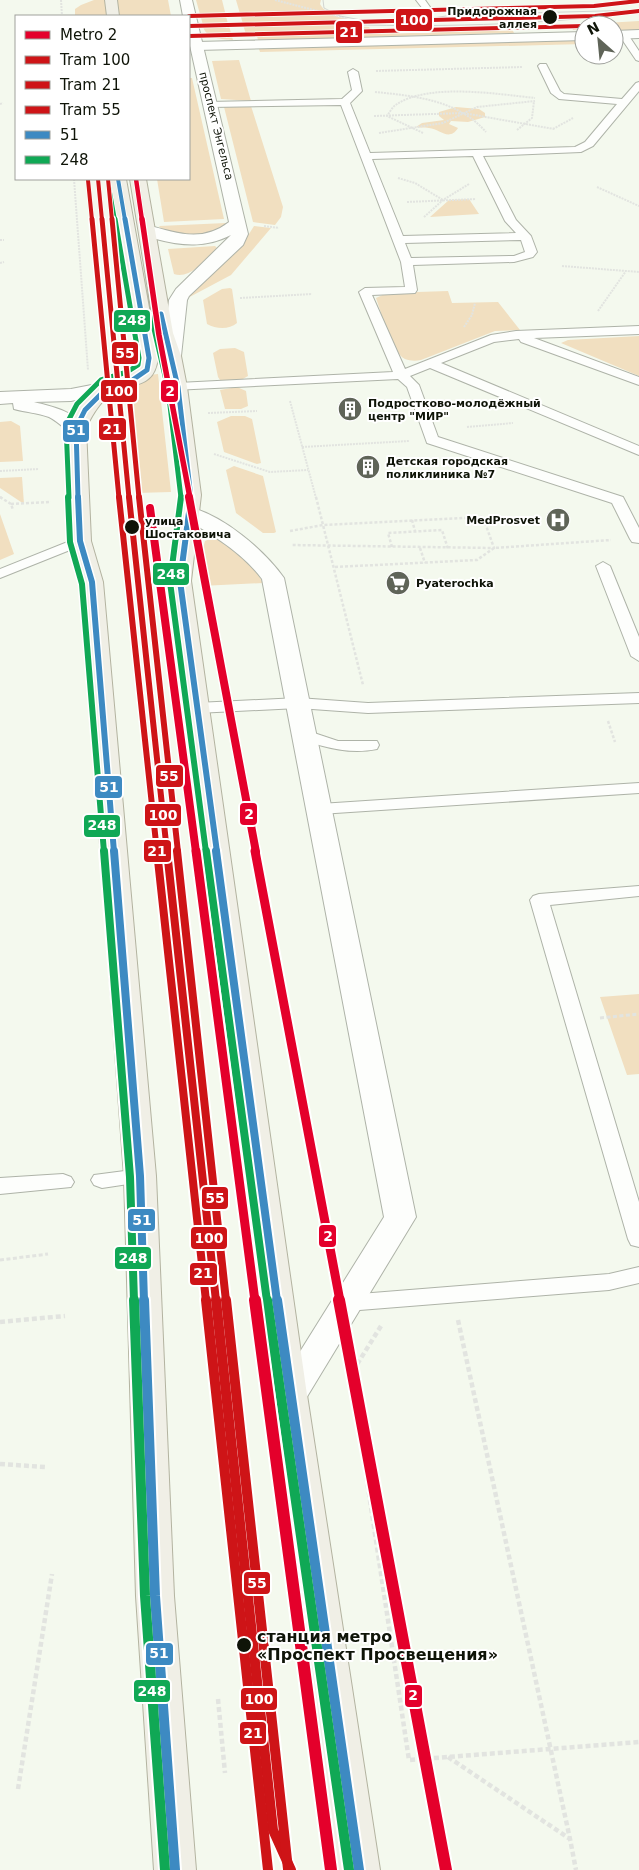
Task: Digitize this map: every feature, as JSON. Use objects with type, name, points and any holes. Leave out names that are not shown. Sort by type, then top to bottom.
[{"type":"main road","points":[[110,0],[112,15]]},
{"type":"main road","name":"проспект Энгельса","points":[[186,0],[189,15]]},
{"type":"main road","name":"проспект Энгельса","points":[[172,356],[178,300],[186,288],[237,241],[240,234],[239,222],[190,18]]},
{"type":"main road","points":[[624,35],[639,34]]},
{"type":"main road","points":[[196,46],[574,36]]},
{"type":"main road","points":[[0,398],[71,395],[131,381],[141,376],[147,370],[149,358],[118,180]]},
{"type":"main road","name":"проспект Энгельса","points":[[138,180],[164,333],[172,356],[178,387],[190,495],[180,581],[290,1395],[359,1870]]},
{"type":"main road","points":[[147,230],[173,239],[198,240],[223,235],[239,222]]},
{"type":"main road","points":[[107,388],[85,410],[76,428],[80,542],[92,582],[140,1176],[156,1596],[175,1870]]},
{"type":"main road","points":[[0,403],[38,407],[56,413],[76,428]]},
{"type":"main road","points":[[189,512],[250,550],[263,563],[273,578],[400,1217],[290,1395]]},
{"type":"lane","points":[[624,41],[639,58]]},
{"type":"lane","points":[[543,66],[556,93],[562,97],[624,102]]},
{"type":"lane","points":[[211,104],[345,102],[357,90],[353,72]]},
{"type":"lane","points":[[366,156],[577,150],[589,144],[592,138],[639,85]]},
{"type":"lane","points":[[345,102],[407,262],[411,290],[365,292],[401,375],[412,385],[430,435],[618,500],[638,539]]},
{"type":"lane","points":[[407,262],[514,259],[529,256],[531,252],[525,236],[511,221],[476,152]]},
{"type":"lane","points":[[398,240],[525,236]]},
{"type":"lane","points":[[460,238],[469,260]]},
{"type":"lane","points":[[178,387],[401,375],[491,340],[516,335],[639,330]]},
{"type":"lane","points":[[516,335],[639,381]]},
{"type":"lane","points":[[429,363],[639,451]]},
{"type":"lane","points":[[0,574],[80,542]]},
{"type":"lane","points":[[603,566],[639,656]]},
{"type":"lane","points":[[197,708],[298,703],[368,708],[639,698]]},
{"type":"lane","points":[[304,734],[337,746],[371,745]]},
{"type":"lane","points":[[320,809],[639,788]]},
{"type":"lane","points":[[639,891],[538,900],[639,1239]]},
{"type":"lane","points":[[102,1180],[140,1176]]},
{"type":"lane","points":[[0,1186],[63,1182]]},
{"type":"lane","points":[[347,1303],[609,1282],[639,1275]]},
{"type":"path","points":[[61,0],[62,15]]},
{"type":"path","points":[[275,0],[353,20]]},
{"type":"path","points":[[353,72],[543,66]]},
{"type":"path","points":[[357,90],[413,96],[484,93],[544,99]]},
{"type":"path","points":[[387,116],[389,110],[398,102],[413,96],[451,106],[480,123],[490,139]]},
{"type":"path","points":[[358,136],[443,123],[477,107],[539,100]]},
{"type":"path","points":[[510,151],[606,100]]},
{"type":"path","points":[[511,133],[532,118],[534,101]]},
{"type":"path","points":[[351,117],[463,113],[528,122],[592,138]]},
{"type":"path","points":[[387,116],[412,129],[431,135]]},
{"type":"path","points":[[382,155],[396,177],[415,183],[443,200]]},
{"type":"path","points":[[398,240],[443,200],[486,173]]},
{"type":"path","points":[[74,180],[88,370],[80,371]]},
{"type":"path","points":[[597,187],[639,206]]},
{"type":"path","points":[[384,203],[499,198]]},
{"type":"path","points":[[562,266],[639,272]]},
{"type":"path","points":[[598,311],[626,271]]},
{"type":"path","points":[[240,298],[312,294]]},
{"type":"path","points":[[423,414],[500,392]]},
{"type":"path","points":[[290,401],[335,567],[368,708]]},
{"type":"path","points":[[208,413],[257,411]]},
{"type":"path","points":[[302,446],[430,435],[561,418]]},
{"type":"path","points":[[214,454],[270,472],[308,470]]},
{"type":"path","points":[[0,471],[39,469]]},
{"type":"path","points":[[0,497],[11,504],[52,502]]},
{"type":"path","points":[[140,498],[142,514]]},
{"type":"path","points":[[11,504],[13,510]]},
{"type":"path","points":[[290,531],[323,524],[483,517],[494,548]]},
{"type":"path","points":[[412,520],[415,531]]},
{"type":"path","points":[[392,547],[388,532],[442,530],[448,549]]},
{"type":"path","points":[[292,545],[448,549],[638,539]]},
{"type":"path","points":[[420,548],[424,563]]},
{"type":"path","points":[[335,567],[477,560],[494,548]]},
{"type":"path","points":[[575,1020],[639,1014]]},
{"type":"path","points":[[0,1260],[48,1254]]},
{"type":"path","points":[[453,1294],[576,1870]]},
{"type":"path","points":[[398,1299],[351,1374],[409,1760],[639,1742]]},
{"type":"path","points":[[0,1322],[65,1316]]},
{"type":"path","points":[[0,1464],[44,1468]]},
{"type":"path","points":[[18,1789],[52,1574]]},
{"type":"path","points":[[218,1700],[226,1773]]},
{"type":"path","points":[[448,1756],[570,1839]]},
{"type":"shaded area","points":[[94,0],[168,0],[171,15],[75,15],[75,9]]},
{"type":"shaded area","points":[[196,0],[222,0],[228,24],[203,25]]},
{"type":"shaded area","points":[[236,0],[321,0],[320,4],[323,8],[333,15],[361,21],[243,24]]},
{"type":"shaded area","points":[[639,21],[639,30],[624,31],[624,22]]},
{"type":"shaded area","points":[[311,24],[369,27],[370,29],[246,34],[243,25]]},
{"type":"shaded area","points":[[510,25],[514,33],[258,40],[257,36],[370,34],[376,29]]},
{"type":"shaded area","points":[[229,26],[233,40],[211,36],[203,27]]},
{"type":"shaded area","points":[[574,40],[574,44],[260,52],[259,49]]},
{"type":"shaded area","points":[[239,60],[251,101],[221,99],[212,61]]},
{"type":"shaded area","points":[[190,78],[192,78],[224,219],[164,222],[157,180],[190,180]]},
{"type":"shaded area","points":[[251,106],[283,207],[281,217],[275,225],[253,222],[224,107]]},
{"type":"shaded area","points":[[456,107],[479,109],[485,113],[485,117],[468,122],[451,121],[449,124],[458,128],[451,134],[444,134],[429,128],[416,127],[422,123],[444,120],[439,116],[439,112]]},
{"type":"shaded area","points":[[469,199],[479,214],[430,217],[449,200]]},
{"type":"shaded area","points":[[226,223],[226,226],[194,238],[162,230],[159,226]]},
{"type":"shaded area","points":[[254,226],[271,228],[231,275],[184,300],[244,242]]},
{"type":"shaded area","points":[[215,246],[218,249],[198,267],[186,274],[174,274],[168,249]]},
{"type":"shaded area","points":[[222,289],[232,289],[237,323],[230,327],[222,328],[207,324],[203,300]]},
{"type":"shaded area","points":[[448,291],[452,303],[498,302],[520,330],[495,331],[421,360],[405,359],[391,341],[376,298],[387,293]]},
{"type":"shaded area","points":[[639,336],[639,376],[561,343],[568,340]]},
{"type":"shaded area","points":[[235,348],[244,352],[248,376],[241,380],[220,380],[213,353],[220,349]]},
{"type":"shaded area","points":[[158,374],[171,492],[136,493],[128,397],[149,375]]},
{"type":"shaded area","points":[[237,387],[246,391],[248,406],[241,409],[225,409],[220,390]]},
{"type":"shaded area","points":[[231,416],[245,416],[252,419],[261,463],[257,464],[224,452],[217,422]]},
{"type":"shaded area","points":[[11,421],[20,426],[23,461],[0,462],[0,422]]},
{"type":"shaded area","points":[[234,466],[263,476],[276,532],[263,533],[236,513],[226,470]]},
{"type":"shaded area","points":[[22,477],[24,504],[0,488],[0,478]]},
{"type":"shaded area","points":[[0,514],[14,554],[0,560]]},
{"type":"shaded area","points":[[214,537],[253,565],[263,583],[201,586],[199,563],[205,541]]},
{"type":"shaded area","points":[[639,994],[639,1074],[627,1075],[600,997]]},
{"type":"tram line","points":[[323,0],[324,8],[340,16],[361,20]]},
{"type":"tram line","name":"55","points":[[190,16],[594,6],[638,1]]},
{"type":"tram line","points":[[426,19],[453,15],[639,10]]},
{"type":"tram line","name":"100","points":[[190,26],[595,16],[639,11]]},
{"type":"tram line","points":[[310,23],[464,25],[574,19]]},
{"type":"tram line","name":"21","points":[[190,36],[574,26]]},
{"type":"tram line","name":"21","points":[[88,180],[119,499],[268,1870]]},
{"type":"tram line","name":"100","points":[[98,180],[129,498],[273,1830],[291,1870]]},
{"type":"tram line","name":"55","points":[[108,180],[139,497],[288,1869]]},
{"type":"metro line","name":"2","points":[[136,180],[159,335],[446,1870]]},
{"type":"metro line","name":"2","points":[[150,508],[331,1870]]},
{"type":"transit line","name":"51","points":[[118,180],[149,358],[147,370],[131,381],[107,388],[85,410],[76,428],[80,541],[92,582],[140,1176],[155,1596],[175,1870]]},
{"type":"transit line","name":"248","points":[[108,181],[139,358],[138,365],[127,372],[101,380],[77,404],[66,425],[70,542],[82,584],[130,1177],[145,1596],[165,1870]]},
{"type":"transit line","name":"51","points":[[161,314],[178,387],[191,495],[180,581],[290,1395],[359,1870]]},
{"type":"transit line","name":"248","points":[[151,316],[168,389],[181,495],[170,582],[280,1396],[349,1870]]},
{"type":"place","name":"Придорожная аллея","points":[[550,17]]},
{"type":"place","name":"Подростково-молодёжный центр \"МИР\"","points":[[350,409]]},
{"type":"place","name":"Детская городская поликлиника №7","points":[[368,467]]},
{"type":"place","name":"MedProsvet","points":[[558,520]]},
{"type":"place","name":"улица Шостаковича","points":[[132,527]]},
{"type":"place","name":"Pyaterochka","points":[[398,583]]},
{"type":"place","name":"станция метро «Проспект Просвещения»","points":[[244,1645]]}]
